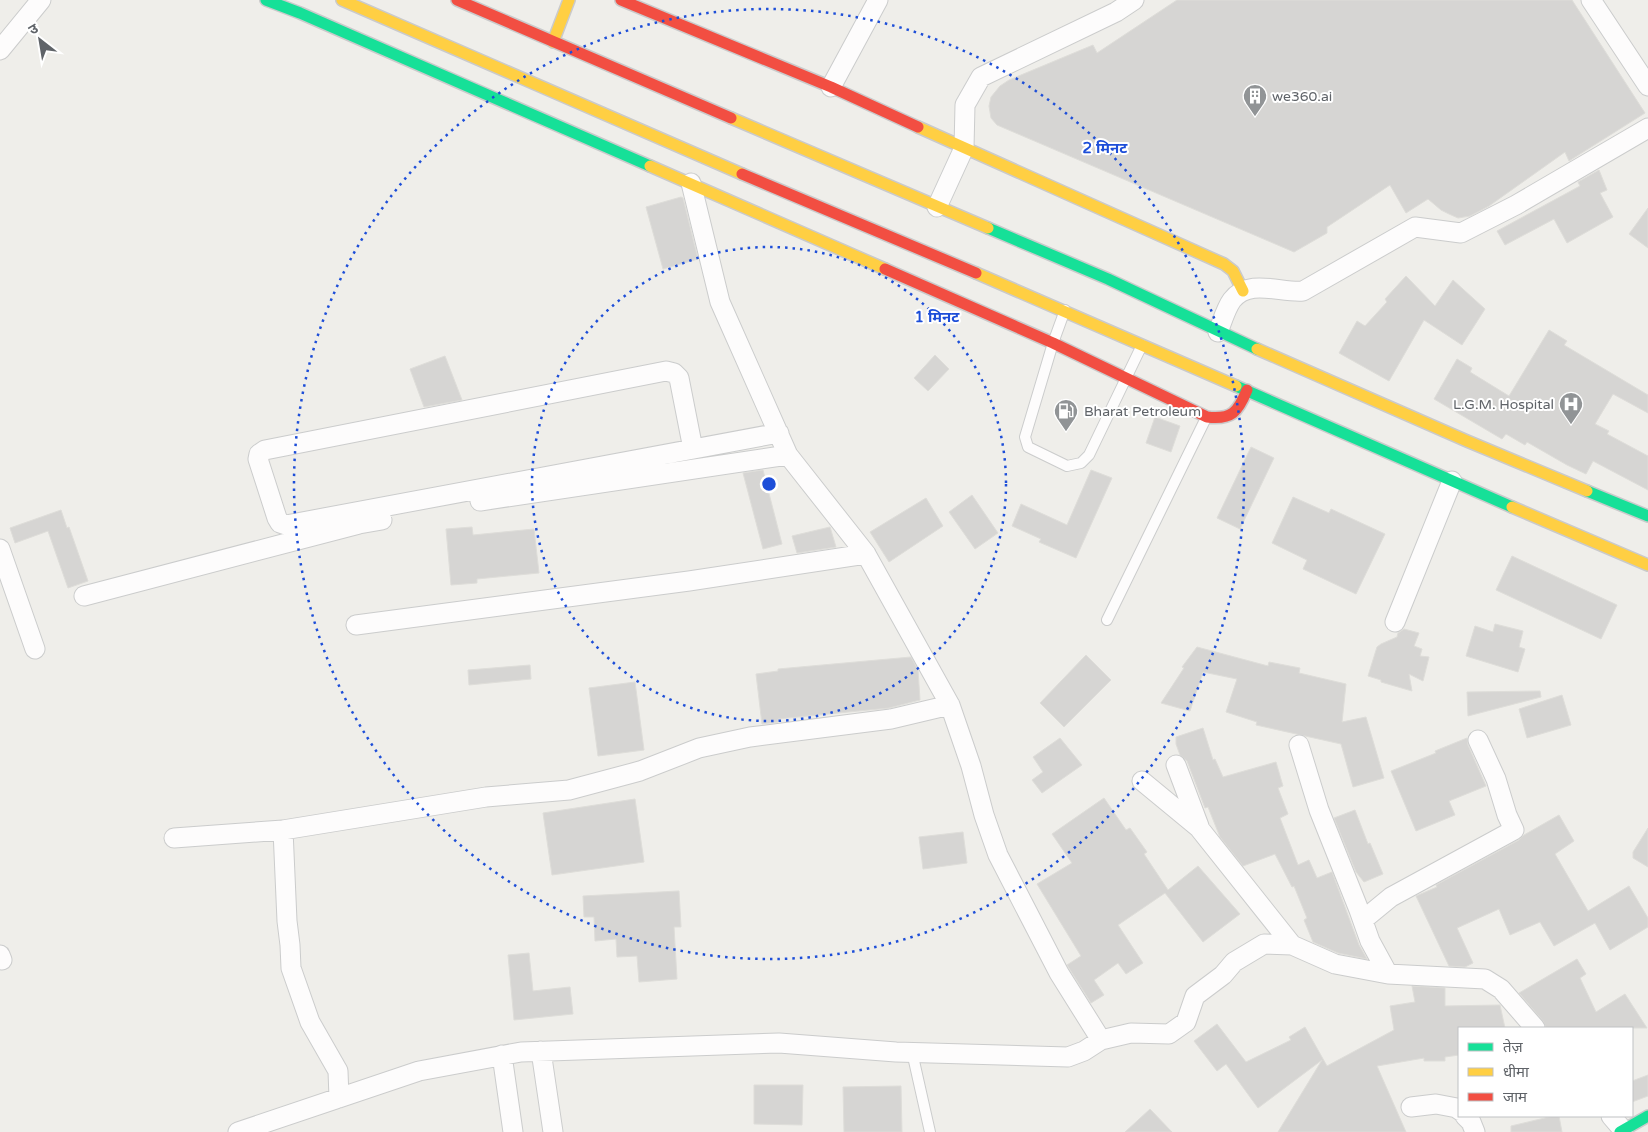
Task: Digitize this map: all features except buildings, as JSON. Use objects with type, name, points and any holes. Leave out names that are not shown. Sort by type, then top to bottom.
[{"type":"main road","points":[[266,0],[300,13],[691,183],[1053,344],[1207,417],[1220,419],[1229,417],[1240,408],[1247,390]]},
{"type":"main road","points":[[342,0],[679,148],[1066,310],[1452,481],[1648,565]]},
{"type":"main road","points":[[458,0],[1108,280],[1218,332],[1476,445],[1648,516]]},
{"type":"main road","points":[[554,42],[569,0]]},
{"type":"main road","points":[[621,0],[831,87],[1224,264],[1233,271],[1243,291]]},
{"type":"main road","points":[[1621,1131],[1648,1116]]},
{"type":"street","points":[[0,50],[41,0]]},
{"type":"street","points":[[831,87],[878,0]]},
{"type":"street","points":[[937,207],[964,148],[965,105],[981,77],[1116,12],[1134,0]]},
{"type":"street","points":[[1590,0],[1648,86]]},
{"type":"street","points":[[1218,332],[1232,300],[1243,291],[1256,287],[1290,292],[1303,291],[1415,227],[1461,233],[1516,205],[1648,128]]},
{"type":"street","points":[[691,183],[720,302],[788,455],[866,554],[950,705],[998,855],[1059,974],[1101,1040]]},
{"type":"street","points":[[693,449],[679,378],[674,373],[666,371],[265,450],[259,454],[258,459],[277,518],[280,523],[286,524],[779,434]]},
{"type":"street","points":[[84,596],[359,524],[473,502],[788,455]]},
{"type":"street","points":[[1395,622],[1452,481]]},
{"type":"street","points":[[0,549],[35,649]]},
{"type":"street","points":[[356,625],[689,581],[866,554]]},
{"type":"street","points":[[174,838],[284,830],[486,797],[569,790],[640,771],[700,748],[750,737],[891,720],[950,705]]},
{"type":"street","points":[[1363,920],[1391,897],[1514,830],[1507,815],[1496,779],[1478,740]]},
{"type":"street","points":[[1299,745],[1319,810],[1370,941],[1388,974]]},
{"type":"street","points":[[1176,765],[1199,828]]},
{"type":"street","points":[[1142,781],[1199,828],[1292,945]]},
{"type":"street","points":[[284,830],[287,920],[291,968],[310,1022],[338,1071],[339,1098]]},
{"type":"street","points":[[238,1132],[260,1129],[339,1098],[418,1071],[521,1052],[779,1044],[912,1052],[1068,1057],[1084,1051],[1101,1040],[1130,1033],[1169,1034],[1186,1022],[1195,996],[1223,975],[1234,962],[1264,944],[1292,945],[1335,964],[1388,974],[1485,979],[1501,990],[1534,1027]]},
{"type":"street","points":[[541,1051],[553,1132]]},
{"type":"street","points":[[502,1055],[513,1132]]},
{"type":"street","points":[[1410,1107],[1436,1104],[1458,1108]]},
{"type":"street","points":[[1466,1117],[1472,1122],[1475,1132]]},
{"type":"street","points":[[1612,1117],[1621,1131]]},
{"type":"lane","points":[[1066,310],[1053,344],[1025,437],[1028,447],[1067,466],[1082,463],[1088,455],[1142,344]]},
{"type":"lane","points":[[1107,620],[1207,417]]},
{"type":"lane","points":[[912,1052],[930,1132]]},
{"type":"traffic: fast","points":[[266,0],[300,13],[650,166]]},
{"type":"traffic: fast","points":[[988,228],[1108,279],[1257,349]]},
{"type":"traffic: fast","points":[[1236,386],[1512,507]]},
{"type":"traffic: fast","points":[[1587,491],[1648,516]]},
{"type":"traffic: fast","points":[[1620,1132],[1648,1116]]},
{"type":"traffic: slow","points":[[342,0],[742,174]]},
{"type":"traffic: slow","points":[[553,42],[569,0]]},
{"type":"traffic: slow","points":[[731,118],[988,228]]},
{"type":"traffic: slow","points":[[918,127],[1224,264],[1233,271],[1243,291]]},
{"type":"traffic: slow","points":[[650,166],[885,269]]},
{"type":"traffic: slow","points":[[976,273],[1236,386]]},
{"type":"traffic: slow","points":[[1257,349],[1467,441],[1587,491]]},
{"type":"traffic: slow","points":[[1512,507],[1648,565]]},
{"type":"traffic: jam","points":[[457,0],[731,118]]},
{"type":"traffic: jam","points":[[621,0],[831,87],[918,127]]},
{"type":"traffic: jam","points":[[742,174],[976,273]]},
{"type":"traffic: jam","points":[[885,269],[1053,343],[1207,417],[1223,417],[1233,413],[1247,390]]},
{"type":"place","name":"we360.ai","points":[[1255,117]]},
{"type":"place","name":"L.G.M. Hospital","points":[[1571,425]]},
{"type":"place","name":"Bharat Petroleum","points":[[1066,432]]}]
